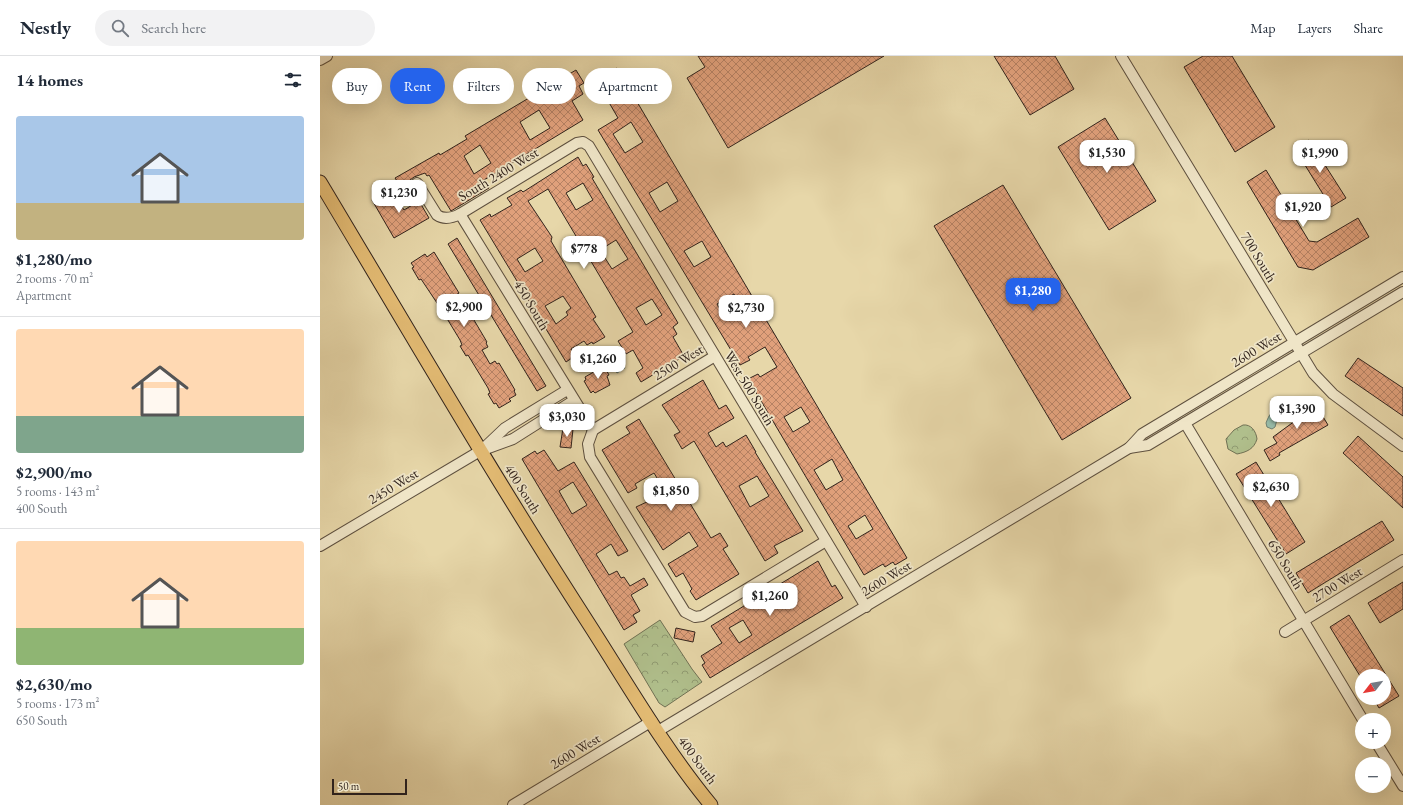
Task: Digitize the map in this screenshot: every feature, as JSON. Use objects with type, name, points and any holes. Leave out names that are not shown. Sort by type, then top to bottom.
[{"type":"main road","name":"400 South","points":[[320,182],[480,451],[655,726],[694,784],[711,805]]},
{"type":"street","points":[[320,60],[327,56]]},
{"type":"street","name":"700 South","points":[[1121,56],[1313,373],[1325,387],[1403,446]]},
{"type":"street","name":"South 2400 West","points":[[417,183],[438,216],[449,218],[460,214],[577,143],[585,143]]},
{"type":"street","name":"West 500 South","points":[[585,143],[592,149],[866,607]]},
{"type":"street","name":"450 South","points":[[460,214],[592,430]]},
{"type":"street","name":"2600 West","points":[[514,805],[866,607],[1129,448],[1142,434],[1402,278]]},
{"type":"street","name":"2600 West","points":[[1129,448],[1148,445],[1403,292]]},
{"type":"street","name":"2500 West","points":[[592,430],[715,356]]},
{"type":"street","points":[[480,451],[505,428],[567,390]]},
{"type":"street","points":[[480,451],[513,439],[574,401]]},
{"type":"street","name":"650 South","points":[[1185,423],[1359,713]]},
{"type":"street","points":[[592,430],[588,444],[590,456],[681,607],[691,616],[702,616],[826,541]]},
{"type":"street","name":"2450 West","points":[[320,546],[480,451]]},
{"type":"street","name":"2700 West","points":[[1285,632],[1403,560]]},
{"type":"street","points":[[1380,749],[1403,786]]},
{"type":"green space","points":[[1243,425],[1253,429],[1256,433],[1257,439],[1250,450],[1237,454],[1228,449],[1226,439],[1234,430]]},
{"type":"green space","points":[[660,620],[702,682],[665,707],[659,703],[624,644]]},
{"type":"water","points":[[615,353],[625,368],[617,373],[608,358]]},
{"type":"water","points":[[1283,406],[1284,410],[1278,416],[1275,427],[1272,429],[1267,427],[1266,423],[1272,412]]},
{"type":"building","points":[[698,56],[884,56],[728,148],[687,78],[705,67]]},
{"type":"building","points":[[994,56],[1055,56],[1074,89],[1030,115]]},
{"type":"building","points":[[1203,56],[1232,56],[1275,127],[1235,152],[1184,67]]},
{"type":"building","points":[[576,70],[584,83],[579,86],[583,94],[576,98]]},
{"type":"building","points":[[522,102],[522,104],[574,104],[583,120],[484,180],[489,188],[451,211],[429,175],[427,176],[425,173],[414,177],[401,187],[395,178],[439,153],[440,155],[467,139],[465,136]],"holes":[[[539,110],[550,128],[530,140],[520,122]],[[480,145],[491,163],[474,174],[464,156]]]},
{"type":"building","points":[[610,104],[638,104],[907,558],[895,565],[893,562],[885,567],[883,564],[864,575],[748,379],[758,374],[760,377],[777,367],[765,347],[748,357],[750,360],[740,365],[598,130],[618,118]],"holes":[[[631,122],[643,142],[625,153],[613,134]],[[667,182],[678,201],[660,212],[649,193]],[[702,241],[711,257],[694,267],[684,251]],[[734,294],[743,310],[726,320],[717,304]],[[801,407],[810,422],[793,432],[784,417]],[[832,459],[843,480],[826,490],[814,470]],[[865,515],[873,529],[856,539],[848,526]]]},
{"type":"building","points":[[1105,118],[1156,201],[1109,230],[1058,147]]},
{"type":"building","points":[[1309,140],[1346,198],[1331,207],[1295,149]]},
{"type":"building","points":[[578,157],[583,166],[586,164],[594,177],[592,178],[678,323],[673,327],[677,334],[673,337],[684,356],[641,382],[636,373],[643,368],[633,350],[626,354],[618,341],[633,332],[548,189],[528,201],[552,237],[551,241],[596,317],[593,319],[605,337],[593,344],[592,342],[587,345],[584,341],[571,349],[575,356],[566,362],[480,220],[490,214],[491,217],[512,205],[507,198],[521,190],[523,192]],"holes":[[[583,183],[593,200],[576,210],[566,193]],[[616,240],[628,259],[612,269],[600,250]],[[535,248],[543,261],[525,272],[517,259]],[[563,296],[571,308],[566,312],[568,315],[556,324],[545,306]],[[652,299],[662,315],[646,325],[636,308]]]},
{"type":"building","points":[[1266,170],[1309,241],[1317,242],[1358,218],[1369,237],[1313,270],[1298,267],[1247,182]]},
{"type":"building","points":[[1003,185],[1131,398],[1062,440],[934,226]]},
{"type":"building","points":[[392,190],[404,210],[419,201],[429,218],[394,238],[372,200]]},
{"type":"building","points":[[457,238],[546,386],[537,391],[448,244]]},
{"type":"building","points":[[434,252],[459,293],[451,298],[462,316],[467,313],[469,316],[471,315],[487,342],[488,347],[482,350],[490,364],[495,361],[497,364],[499,363],[515,390],[516,395],[509,399],[511,401],[499,408],[496,403],[494,404],[488,394],[490,393],[488,388],[468,355],[466,356],[460,346],[462,345],[460,340],[443,312],[412,268],[414,267],[411,263],[425,254],[427,257]]},
{"type":"building","points":[[1358,358],[1403,388],[1403,416],[1345,376]]},
{"type":"building","points":[[604,366],[609,375],[607,376],[610,385],[595,393],[593,391],[591,393],[584,381],[586,380],[585,377]]},
{"type":"building","points":[[703,380],[719,409],[726,405],[734,418],[708,433],[716,447],[723,442],[726,447],[746,435],[803,531],[774,546],[778,553],[765,561],[694,441],[682,449],[674,435],[680,432],[662,405]],"holes":[[[757,476],[769,496],[750,507],[739,486]]]},
{"type":"building","points":[[1306,404],[1309,409],[1316,405],[1328,425],[1279,453],[1280,455],[1270,461],[1264,450],[1277,443],[1273,437],[1299,418],[1295,411]]},
{"type":"building","points":[[639,419],[711,538],[720,533],[728,546],[723,549],[739,574],[696,600],[690,591],[692,589],[683,573],[676,577],[668,564],[698,546],[689,532],[663,550],[636,507],[666,493],[654,473],[635,484],[637,488],[628,493],[602,450],[630,433],[626,427]]},
{"type":"building","points":[[563,428],[573,429],[571,448],[560,447]]},
{"type":"building","points":[[1358,436],[1403,477],[1403,508],[1343,453]]},
{"type":"building","points":[[544,450],[558,471],[574,462],[628,551],[618,556],[611,544],[596,554],[609,575],[617,571],[621,578],[624,577],[630,586],[644,578],[648,585],[631,595],[640,611],[633,615],[637,622],[624,630],[522,459],[535,451],[537,454]],"holes":[[[573,482],[587,505],[572,514],[559,491]]]},
{"type":"building","points":[[1256,462],[1305,542],[1286,554],[1236,474]]},
{"type":"building","points":[[1382,521],[1394,540],[1308,593],[1296,573]]},
{"type":"building","points":[[818,561],[832,587],[835,585],[843,598],[710,678],[702,665],[705,663],[701,656],[722,643],[711,626]],"holes":[[[743,620],[752,635],[739,643],[729,628]]]},
{"type":"building","points":[[1403,582],[1403,609],[1380,623],[1368,603]]},
{"type":"building","points":[[1349,615],[1382,669],[1356,669],[1330,627]]},
{"type":"building","points":[[676,628],[695,632],[693,642],[674,638]]},
{"type":"building","points":[[1391,683],[1399,696],[1391,701]]},
{"type":"building","points":[[1377,705],[1384,705],[1379,708]]}]
